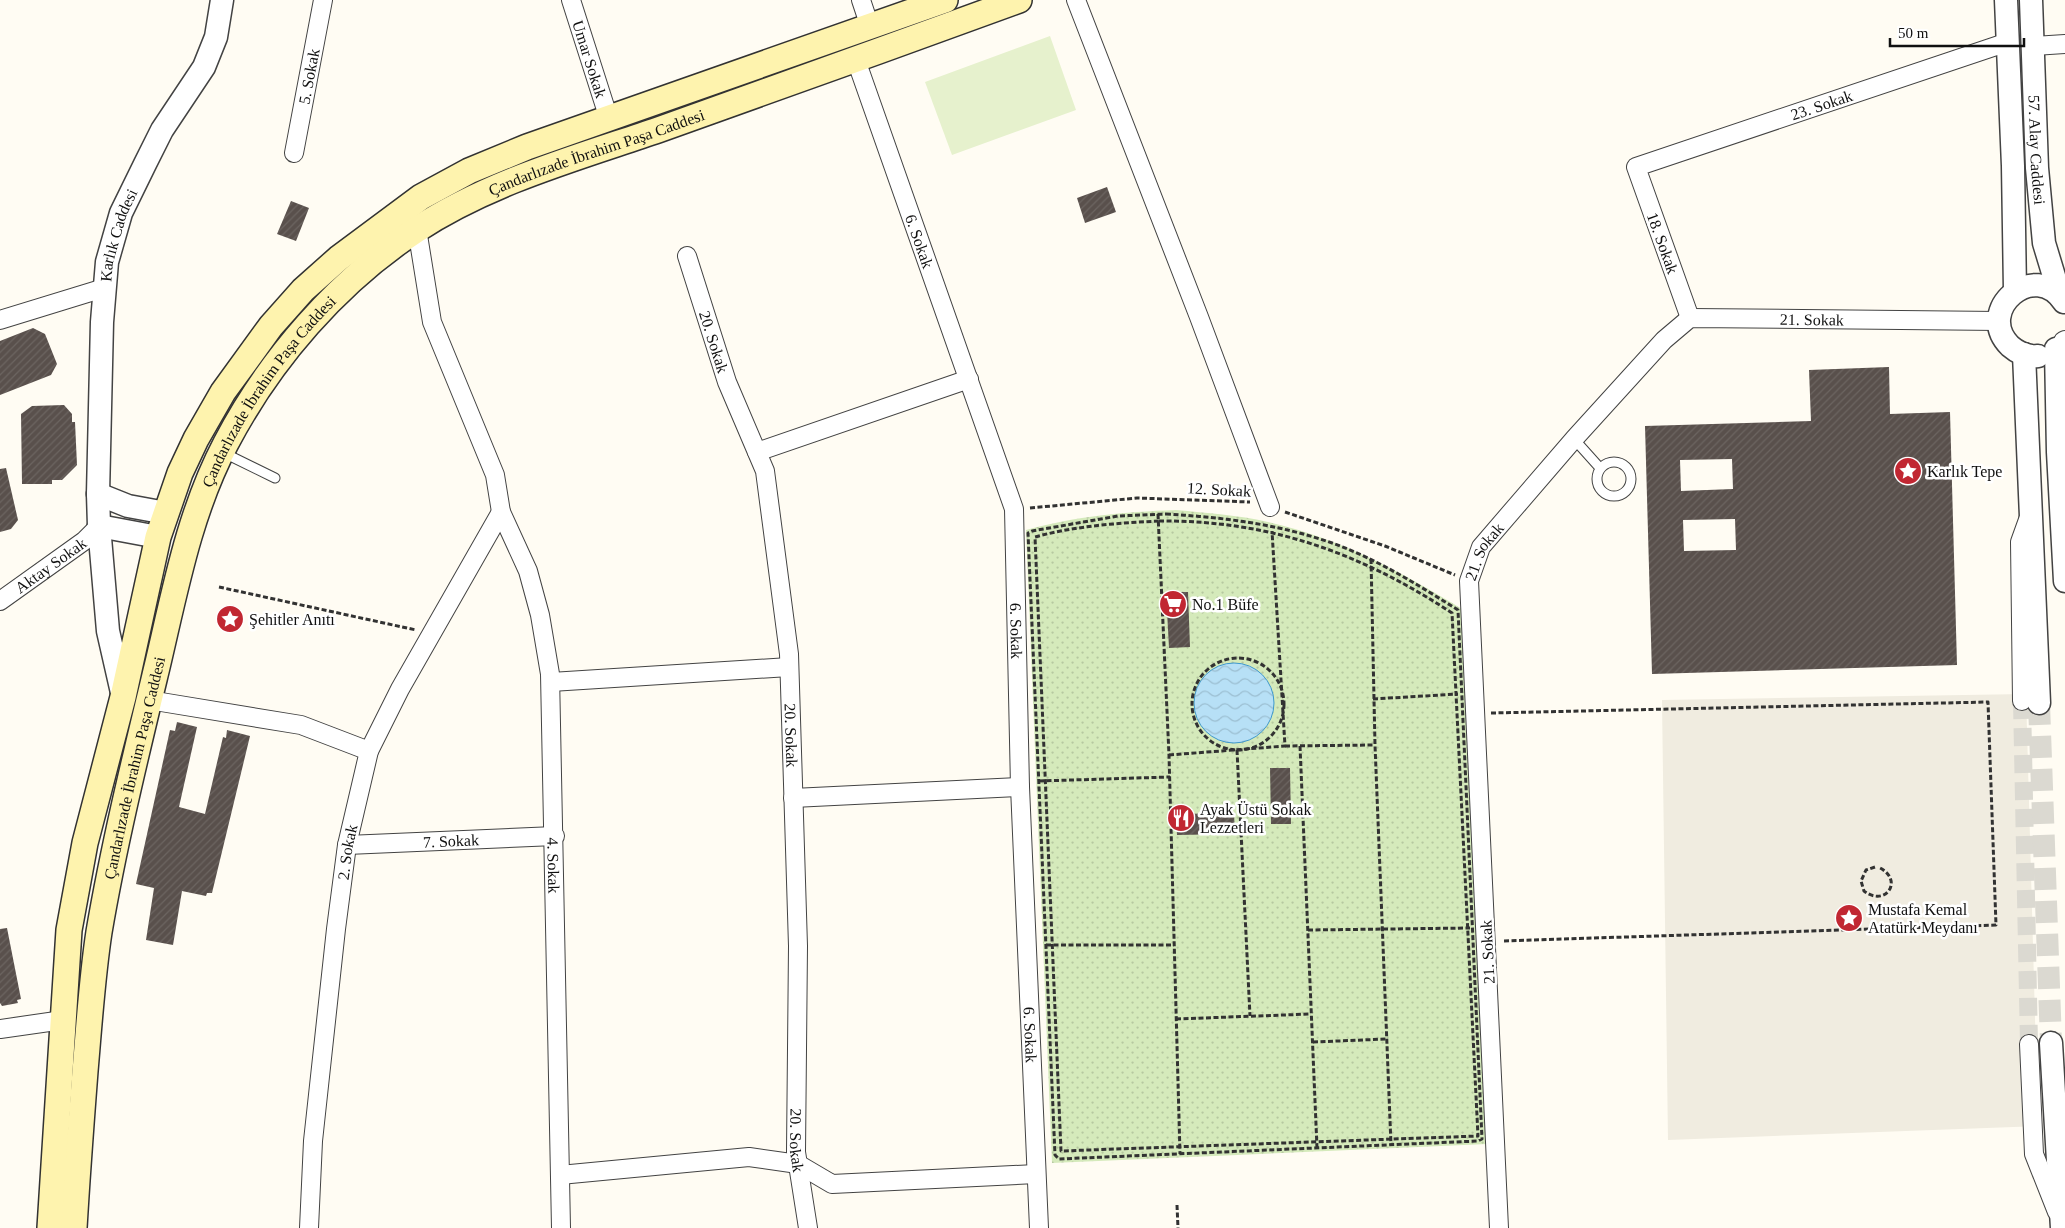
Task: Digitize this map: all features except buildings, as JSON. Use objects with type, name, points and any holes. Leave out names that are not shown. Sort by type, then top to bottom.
[{"type":"main road","name":"Çandarlızade İbrahim Paşa Caddesi","points":[[50,1228],[71,921],[85,843],[122,697],[158,537],[180,473],[196,439],[223,392],[271,326],[302,290],[346,252],[421,197],[469,171],[527,147],[945,0]]},
{"type":"main road","name":"Çandarlızade İbrahim Paşa Caddesi","points":[[74,1228],[91,995],[100,931],[149,700],[187,542],[201,498],[222,452],[259,387],[304,329],[354,278],[378,256],[450,209],[494,189],[564,162],[856,60],[1020,0]]},
{"type":"main road","points":[[158,537],[187,542]]},
{"type":"street","name":"Karlık Caddesi","points":[[122,697],[108,631],[99,526],[98,494],[104,288],[107,262],[121,213],[162,130],[204,66],[216,37],[222,0]]},
{"type":"street","name":"5. Sokak","points":[[294,153],[323,0]]},
{"type":"street","name":"Umar Sokak","points":[[571,0],[610,119]]},
{"type":"street","points":[[861,0],[870,27]]},
{"type":"street","points":[[1076,0],[1199,317],[1270,507]]},
{"type":"street","name":"57. Alay Caddesi","points":[[2006,0],[2015,291]]},
{"type":"street","name":"57. Alay Caddesi","points":[[2032,0],[2037,168],[2044,237],[2063,300]]},
{"type":"street","name":"23. Sokak","points":[[1636,167],[2008,42]]},
{"type":"street","points":[[2034,46],[2065,44]]},
{"type":"street","name":"6. Sokak","points":[[856,60],[1014,509],[1020,787],[1039,1228]]},
{"type":"street","name":"18. Sokak","points":[[1636,167],[1690,318]]},
{"type":"street","name":"4. Sokak","points":[[417,229],[432,322],[495,475],[501,512],[528,571],[540,615],[550,682],[561,1228]]},
{"type":"street","name":"20. Sokak","points":[[688,256],[727,382],[765,471],[789,667],[798,946],[796,1152],[808,1228]]},
{"type":"street","points":[[2062,342],[2040,355],[2024,354],[2006,342],[2001,332],[1999,320],[2004,304],[2015,291],[2026,286],[2039,286],[2050,289],[2063,300]]},
{"type":"street","points":[[0,320],[104,288]]},
{"type":"street","name":"21. Sokak","points":[[1499,1228],[1469,581],[1481,547],[1574,439],[1664,340],[1690,318],[1999,320]]},
{"type":"street","points":[[2062,342],[2058,452],[2065,581]]},
{"type":"street","points":[[2024,354],[2030,514],[2031,702]]},
{"type":"street","points":[[758,452],[969,379]]},
{"type":"street","points":[[98,494],[128,506],[166,513]]},
{"type":"street","name":"2. Sokak","points":[[309,1228],[313,1141],[347,845],[369,751],[400,689],[501,512]]},
{"type":"street","points":[[99,526],[158,537]]},
{"type":"street","name":"Aktay Sokak","points":[[0,601],[84,541],[99,526]]},
{"type":"street","points":[[550,682],[789,667]]},
{"type":"street","points":[[149,700],[301,724],[369,751]]},
{"type":"street","points":[[793,798],[1020,787]]},
{"type":"street","name":"7. Sokak","points":[[347,845],[554,836]]},
{"type":"street","points":[[0,1029],[64,1020]]},
{"type":"street","points":[[2040,1044],[2061,1225]]},
{"type":"street","points":[[560,1175],[749,1158],[798,1164],[832,1184],[1036,1174]]},
{"type":"lane","points":[[1574,439],[1600,468]]},
{"type":"lane","points":[[222,452],[274,478]]},
{"type":"path","name":"12. Sokak","points":[[1014,509],[1137,498],[1256,502],[1386,546],[1469,581]]},
{"type":"path","points":[[1158,514],[1170,777],[1180,1154]]},
{"type":"path","points":[[1158,514],[1118,516],[1032,530],[1028,533],[1055,1155],[1059,1159],[1478,1141],[1482,1139],[1470,928],[1456,694],[1452,614],[1420,592],[1371,566],[1320,546],[1272,532],[1227,525],[1158,521],[1125,522],[1090,526],[1035,537],[1061,1152],[1478,1136],[1470,928],[1462,694],[1458,610],[1371,560],[1321,539],[1272,526],[1209,516],[1158,514]]},
{"type":"path","points":[[1272,526],[1285,746]]},
{"type":"path","points":[[1371,560],[1373,699],[1391,1145]]},
{"type":"path","points":[[219,587],[416,630]]},
{"type":"path","points":[[1236,658],[1258,663],[1275,678],[1283,699],[1280,721],[1275,731],[1259,745],[1237,750],[1226,749],[1207,739],[1195,720],[1192,710],[1195,688],[1207,671],[1215,664],[1236,658]]},
{"type":"path","points":[[1373,699],[1462,694]]},
{"type":"path","points":[[1476,714],[1988,702],[1996,926],[1486,941]]},
{"type":"path","points":[[1169,756],[1285,746],[1375,745]]},
{"type":"path","points":[[1300,746],[1317,1148]]},
{"type":"path","points":[[1237,750],[1250,1016]]},
{"type":"path","points":[[1039,782],[1170,777]]},
{"type":"path","points":[[1876,867],[1889,874],[1891,878],[1890,889],[1879,897],[1868,894],[1864,891],[1862,885],[1866,870],[1876,867]]},
{"type":"path","points":[[1308,930],[1470,928]]},
{"type":"path","points":[[1046,945],[1174,945]]},
{"type":"path","points":[[1176,1019],[1311,1014]]},
{"type":"path","points":[[1313,1042],[1387,1038]]},
{"type":"path","points":[[1177,1205],[1178,1228]]},
{"type":"green space","points":[[1050,36],[1076,110],[952,155],[925,82]]},
{"type":"green space","points":[[1176,510],[1222,514],[1257,520],[1320,537],[1392,569],[1462,609],[1487,1144],[1052,1163],[1026,530],[1064,521],[1100,516]]},
{"type":"shaded area","name":"Mustafa Kemal Atatürk Meydanı","points":[[2026,694],[2038,1126],[1668,1140],[1662,700]]},
{"type":"water","points":[[1234,663],[1249,666],[1262,675],[1271,688],[1274,703],[1271,718],[1262,731],[1249,740],[1234,743],[1219,740],[1206,731],[1197,718],[1194,703],[1197,688],[1206,675],[1219,666]]},
{"type":"tunnel","points":[[2022,701],[2029,1044]]},
{"type":"tunnel","points":[[2039,703],[2051,1043]]},
{"type":"place","name":"Karlık Tepe","points":[[1908,471]]},
{"type":"place","name":"No.1 Büfe","points":[[1173,604]]},
{"type":"place","name":"Şehitler Anıtı","points":[[230,619]]},
{"type":"place","name":"Ayak Üstü Sokak Lezzetleri","points":[[1181,818]]},
{"type":"place","name":"Mustafa Kemal Atatürk Meydanı","points":[[1849,918]]}]
